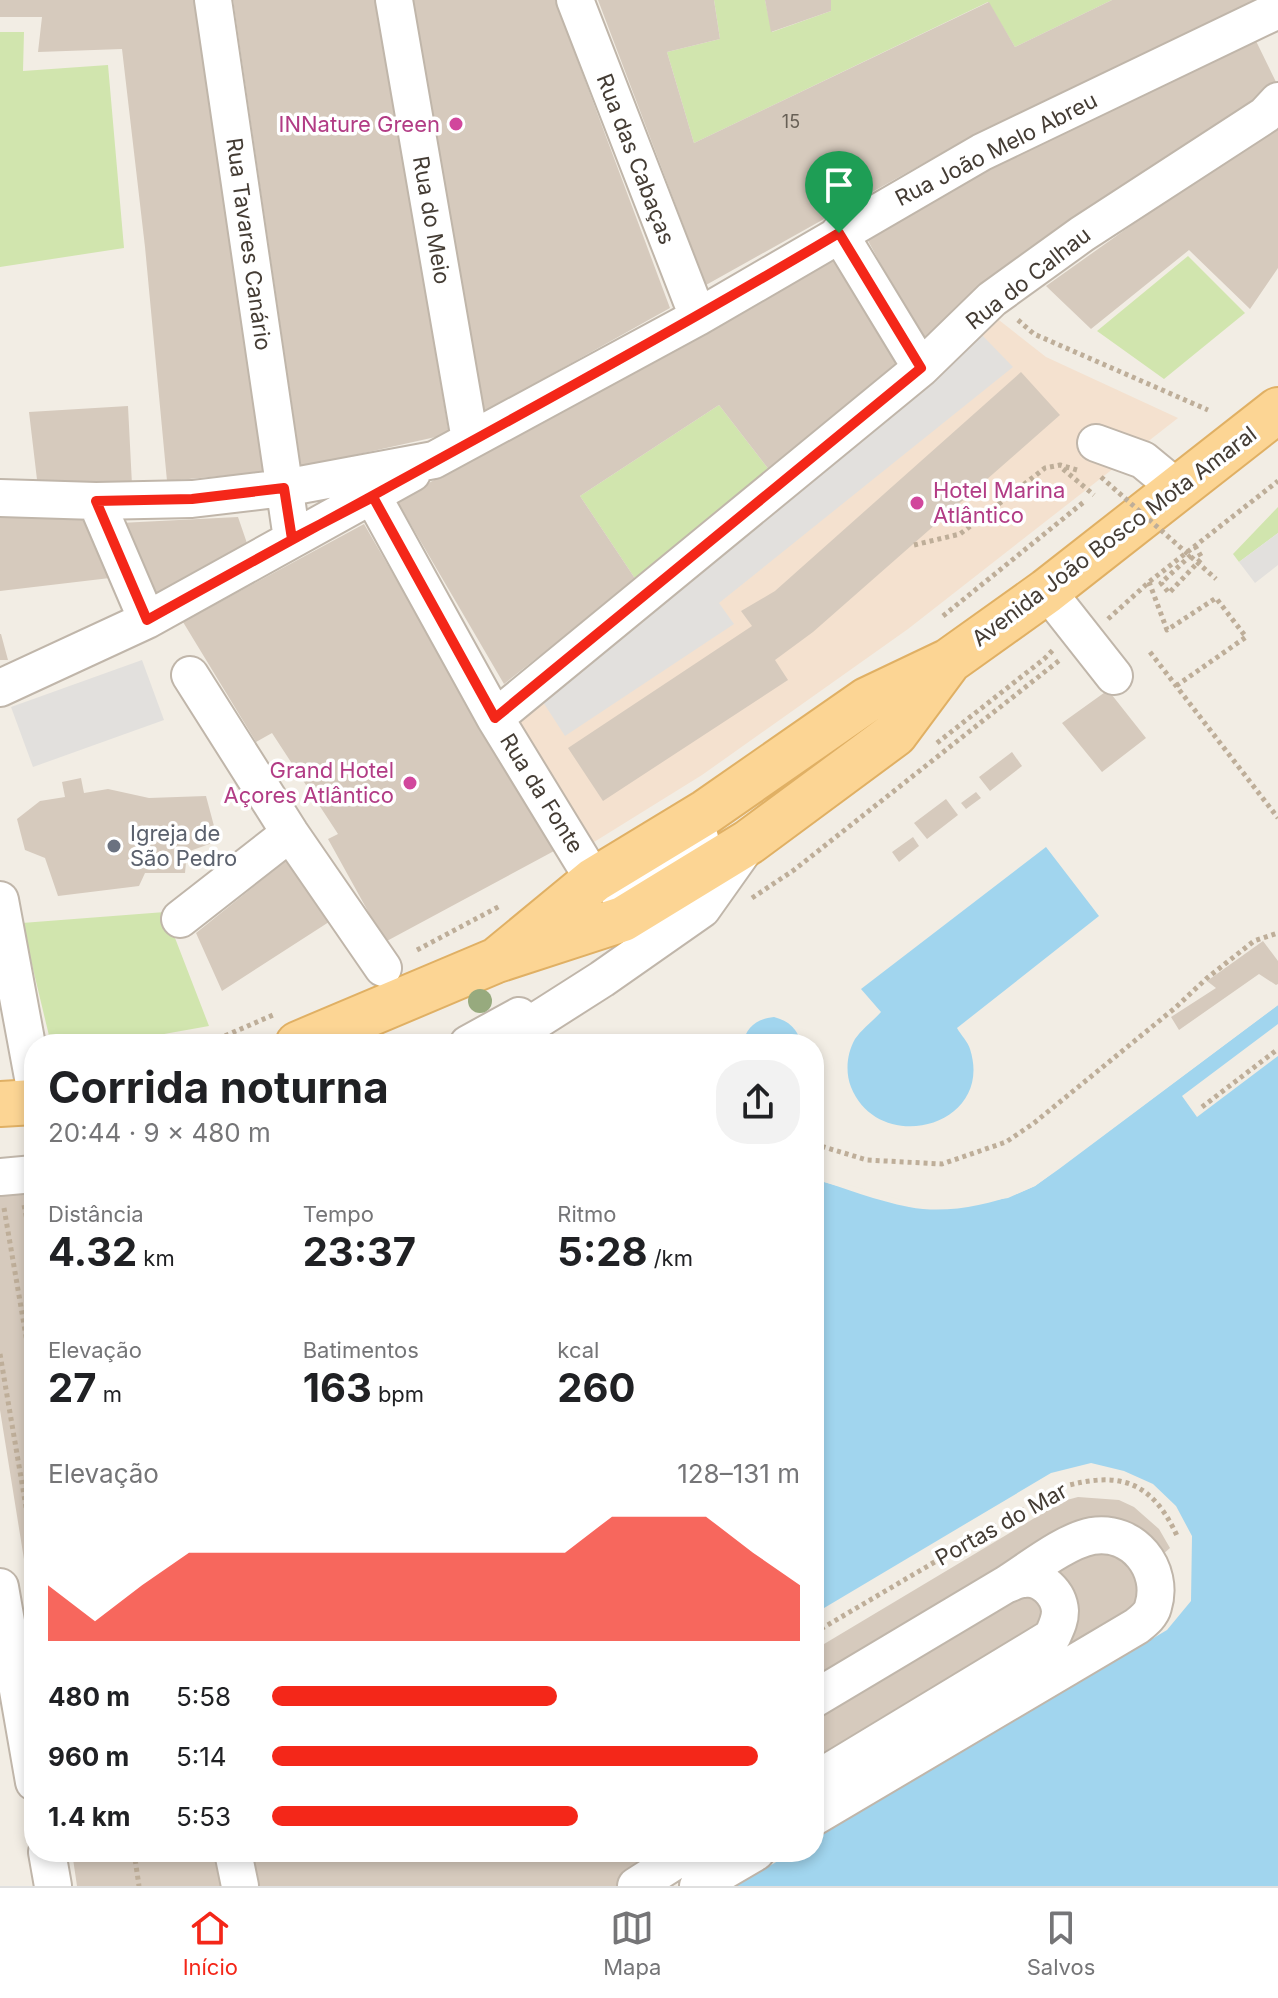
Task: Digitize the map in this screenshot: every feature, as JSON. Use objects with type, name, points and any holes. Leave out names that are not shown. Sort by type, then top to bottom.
[{"type":"main road","name":"Avenida João Bosco Mota Amaral","points":[[612,897],[706,812],[867,700],[949,661],[1047,591],[1173,508],[1278,410]]},
{"type":"main road","name":"Avenida João Bosco Mota Amaral","points":[[612,897],[749,842],[895,734],[949,661]]},
{"type":"main road","points":[[322,1034],[497,960],[612,897]]},
{"type":"main road","points":[[0,1104],[24,1103]]},
{"type":"street","name":"Rua Tavares Canário","points":[[213,0],[292,539]]},
{"type":"street","name":"Rua do Meio","points":[[394,0],[470,440]]},
{"type":"street","name":"Rua das Cabaças","points":[[575,0],[698,317]]},
{"type":"street","name":"Rua João Melo Abreu","points":[[0,498],[96,501],[192,499],[284,488],[434,460],[698,317],[982,152],[1278,10]]},
{"type":"street","name":"Rua do Calhau","points":[[495,718],[921,368],[992,299],[1082,234],[1265,115],[1278,101]]},
{"type":"street","points":[[839,233],[921,368]]},
{"type":"street","points":[[0,688],[147,620],[373,497],[434,460]]},
{"type":"street","points":[[1098,460],[1143,460],[1173,508]]},
{"type":"street","name":"Rua da Fonte","points":[[373,497],[495,718],[612,897]]},
{"type":"street","points":[[96,501],[147,620]]},
{"type":"street","points":[[1047,591],[1114,676]]},
{"type":"street","points":[[190,675],[295,840],[383,968]]},
{"type":"street","points":[[180,919],[295,840]]},
{"type":"street","points":[[516,1034],[717,910],[749,842]]},
{"type":"street","points":[[0,900],[25,1034]]},
{"type":"street","points":[[486,1034],[562,992],[664,925],[717,910]]},
{"type":"street","points":[[824,1693],[1074,1542],[1091,1536],[1112,1535],[1132,1543],[1150,1563],[1156,1588],[1152,1611],[1137,1626],[824,1811]]},
{"type":"street","points":[[824,1775],[1052,1637],[1059,1623],[1060,1608],[1053,1593],[1042,1582],[1026,1578],[1005,1585]]},
{"type":"street","points":[[0,1587],[24,1725]]},
{"type":"street","points":[[49,1862],[53,1886]]},
{"type":"street","points":[[235,1862],[240,1886]]},
{"type":"street","points":[[636,1886],[673,1862]]},
{"type":"street","points":[[698,1886],[739,1862]]},
{"type":"path","points":[[992,299],[1034,334],[1208,410]]},
{"type":"path","points":[[914,545],[960,534],[1045,468],[1098,460],[1216,579]]},
{"type":"path","points":[[1060,465],[1094,495]]},
{"type":"path","points":[[935,745],[1278,481]]},
{"type":"path","points":[[1031,547],[1085,501]]},
{"type":"path","points":[[1156,539],[1173,508]]},
{"type":"path","points":[[1191,555],[1161,583],[1169,593],[1202,558],[1195,546]]},
{"type":"path","points":[[1149,582],[1167,630],[1216,598],[1246,637],[1176,686]]},
{"type":"path","points":[[717,910],[794,870],[1080,633]]},
{"type":"path","points":[[1150,652],[1278,818]]},
{"type":"path","points":[[824,1147],[867,1160],[942,1164],[1006,1142],[1034,1123],[1254,941],[1278,933]]},
{"type":"path","points":[[1202,1107],[1278,1049]]},
{"type":"path","points":[[13,1182],[24,1220]]},
{"type":"path","points":[[13,1182],[3,1203],[24,1325]]},
{"type":"path","points":[[0,1354],[24,1495]]},
{"type":"path","name":"Portas do Mar","points":[[824,1627],[1062,1487],[1091,1479],[1120,1481],[1148,1492],[1167,1513],[1178,1538]]},
{"type":"path","points":[[135,1862],[139,1886]]},
{"type":"shaded area","points":[[990,313],[1046,357],[1178,418],[908,629],[702,775],[586,847],[509,716]]},
{"type":"shaded area","points":[[982,335],[1013,367],[719,603],[734,624],[565,736],[541,699]]},
{"type":"shaded area","points":[[1278,533],[1278,565],[1255,583],[1239,562]]},
{"type":"shaded area","points":[[142,660],[164,720],[33,767],[11,707]]},
{"type":"green space","points":[[714,0],[765,0],[772,32],[831,11],[831,0],[1112,0],[1015,47],[988,2],[694,143],[667,52],[720,39]]},
{"type":"green space","points":[[0,32],[24,32],[23,71],[108,65],[124,248],[0,267]]},
{"type":"green space","points":[[1188,256],[1245,313],[1164,379],[1097,331]]},
{"type":"green space","points":[[719,405],[770,471],[636,580],[580,496]]},
{"type":"green space","points":[[1278,507],[1278,533],[1239,562],[1233,554]]},
{"type":"green space","points":[[165,912],[209,1026],[164,1034],[49,1034],[22,923]]},
{"type":"water","points":[[1046,847],[1099,916],[957,1028],[970,1049],[973,1076],[966,1098],[951,1114],[930,1124],[908,1126],[885,1122],[865,1109],[851,1087],[848,1075],[852,1044],[881,1012],[861,989]]},
{"type":"water","points":[[1278,1005],[1278,1024],[1182,1096],[1197,1117],[1278,1056],[1278,1886],[736,1886],[776,1862],[824,1862],[824,1833],[1167,1630],[1191,1601],[1192,1536],[1176,1506],[1153,1484],[1124,1471],[1091,1463],[1051,1473],[824,1608],[824,1182],[885,1201],[925,1209],[974,1206],[1035,1186]]},
{"type":"water","points":[[774,1017],[792,1026],[798,1034],[747,1034],[762,1020]]},
{"type":"pier","points":[[1278,1001],[1278,1005],[1059,1169],[1035,1186],[1008,1198],[950,1208],[911,1207],[824,1182],[824,1178],[912,1203],[930,1205],[1007,1194],[1033,1182]]},
{"type":"building","points":[[0,0],[197,0],[263,472],[167,481],[122,49],[38,52],[42,17],[0,17]]},
{"type":"building","points":[[233,0],[376,0],[449,434],[301,467]]},
{"type":"building","points":[[412,0],[555,0],[670,308],[484,412]]},
{"type":"building","points":[[598,0],[714,0],[720,39],[667,52],[694,143],[989,2],[1015,47],[1112,0],[1255,0],[974,135],[706,285]]},
{"type":"building","points":[[765,0],[831,0],[831,11],[771,32]]},
{"type":"building","points":[[1256,41],[1278,86],[1076,227],[922,340],[866,237],[990,165]]},
{"type":"building","points":[[1278,121],[1278,268],[1250,309],[1189,250],[1091,329],[1046,286]]},
{"type":"building","points":[[836,252],[900,361],[770,471],[719,405],[580,496],[636,580],[504,684],[397,501]]},
{"type":"building","name":"Hotel Marina Atlântico","points":[[1021,372],[1060,415],[813,632],[775,660],[788,680],[603,801],[568,748],[752,626],[741,611],[775,591]]},
{"type":"building","points":[[128,406],[132,485],[38,488],[29,412]]},
{"type":"building","points":[[0,513],[86,516],[110,578],[0,591]]},
{"type":"building","points":[[238,517],[250,552],[151,602],[120,523]]},
{"type":"building","name":"Grand Hotel Açores Atlântico","points":[[364,524],[554,851],[385,942],[328,839],[338,834],[272,733],[256,742],[183,622]]},
{"type":"building","points":[[1,634],[8,660],[0,660]]},
{"type":"building","points":[[1108,690],[1146,738],[1102,772],[1062,723]]},
{"type":"building","points":[[1012,752],[1022,766],[990,791],[979,777]]},
{"type":"building","name":"Igreja de São Pedro","points":[[81,778],[84,793],[108,789],[149,798],[206,796],[218,841],[187,852],[185,873],[145,873],[139,886],[58,896],[45,858],[25,850],[17,819],[40,801],[65,797],[62,782]]},
{"type":"building","points":[[976,792],[981,798],[966,809],[961,803]]},
{"type":"building","points":[[946,799],[958,815],[927,839],[914,823]]},
{"type":"building","points":[[913,837],[919,846],[899,862],[892,852]]},
{"type":"building","points":[[288,859],[332,920],[222,991],[196,933]]},
{"type":"building","points":[[1263,941],[1278,961],[1278,984],[1259,974],[1179,1030],[1171,1017],[1216,988],[1207,981]]},
{"type":"building","points":[[24,1183],[24,1559],[0,1410],[0,1185]]},
{"type":"building","points":[[1078,1497],[1119,1500],[1134,1507],[1159,1529],[1170,1548],[1162,1555],[1169,1603],[824,1793],[824,1644],[1063,1501]]},
{"type":"building","points":[[73,1862],[706,1862],[665,1886],[77,1886]]},
{"type":"place","name":"INNature Green","points":[[456,124]]},
{"type":"place","name":"Hotel Marina Atlântico","points":[[917,503]]},
{"type":"place","name":"Grand Hotel Açores Atlântico","points":[[410,783]]},
{"type":"place","name":"Igreja de São Pedro","points":[[114,846]]},
{"type":"route","points":[[839,233],[698,317],[434,460],[373,497],[147,620],[96,501],[192,499],[284,488],[292,539],[373,497],[495,718],[921,368],[839,233]]}]
